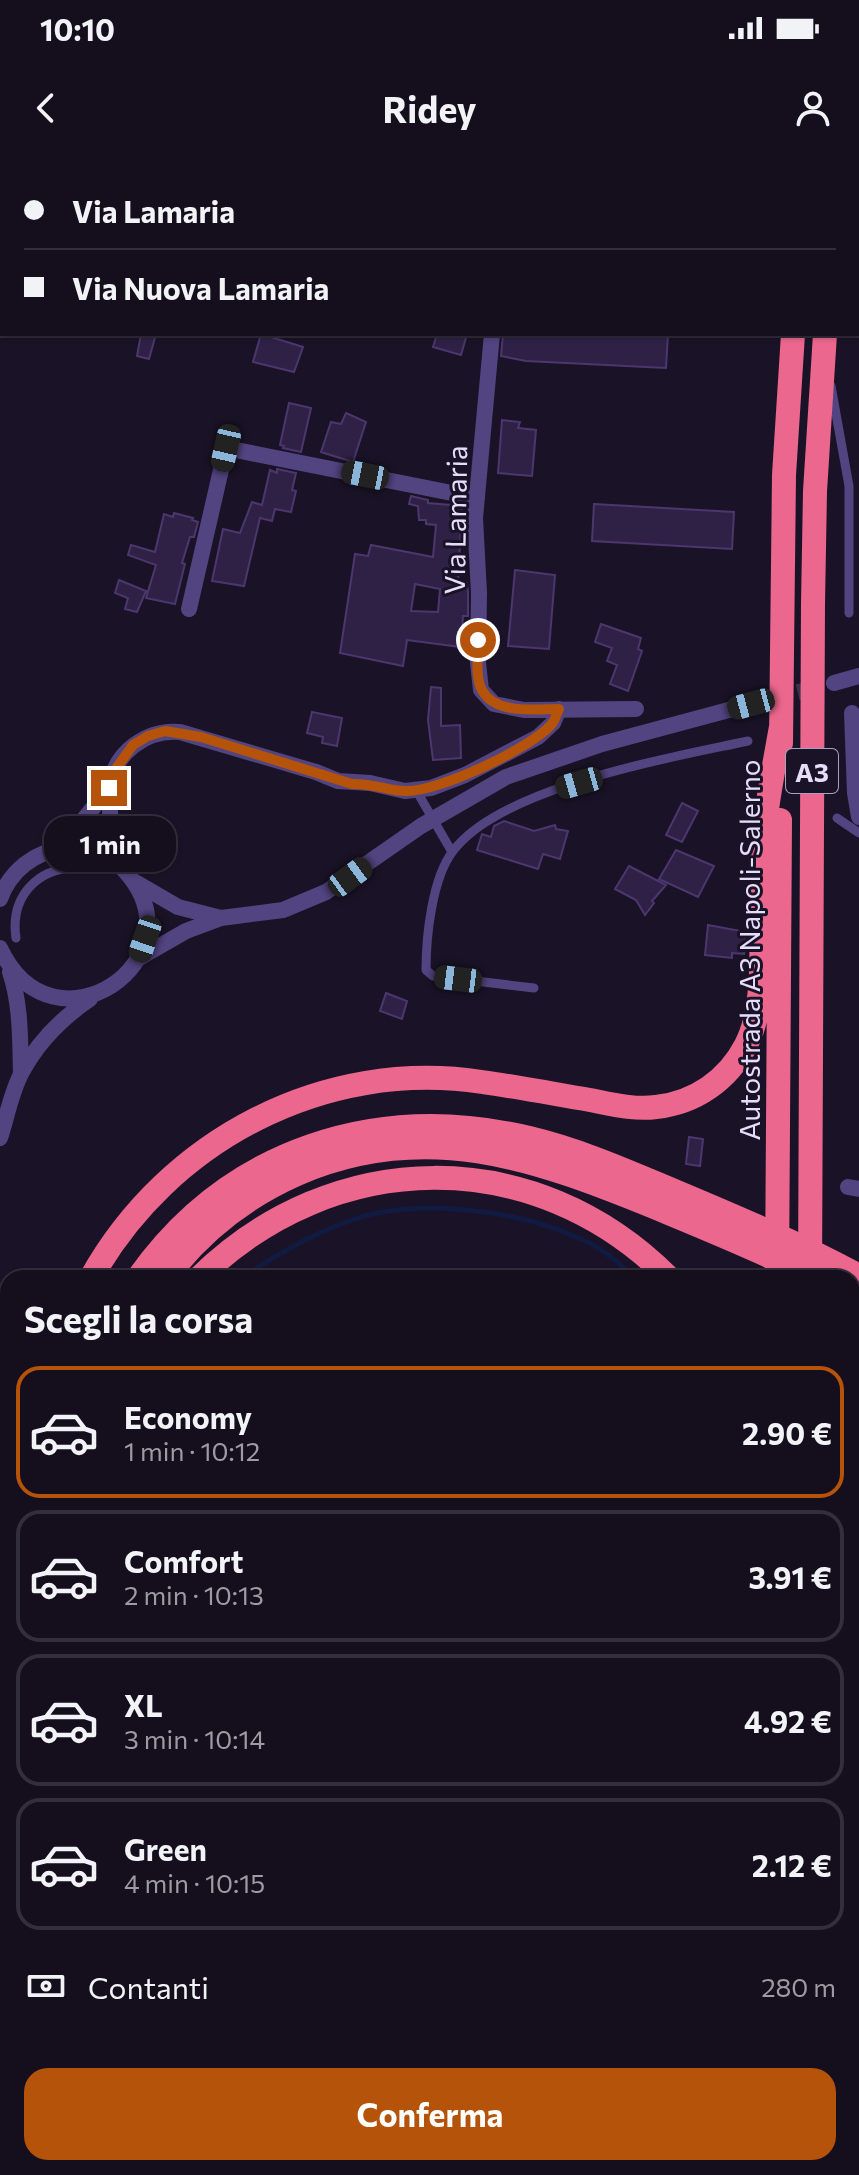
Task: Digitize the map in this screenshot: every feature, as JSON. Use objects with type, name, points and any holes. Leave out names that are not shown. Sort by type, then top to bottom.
[{"type":"highway","name":"Autostrada A3 Napoli-Salerno","points":[[777,1270],[784,475],[793,336]]},
{"type":"highway","name":"A3","points":[[812,1270],[813,590],[824,339]]},
{"type":"highway","points":[[95,1270],[139,1208],[194,1157],[265,1113],[308,1097],[392,1079],[432,1079],[479,1081],[627,1107],[653,1108],[676,1104],[700,1094],[719,1081],[738,1061],[749,1041],[756,1012],[760,976],[761,875],[768,802],[781,727]]},
{"type":"highway","points":[[145,1270],[184,1223],[234,1183],[260,1167],[290,1153],[346,1135],[425,1126],[495,1131],[531,1138],[574,1152],[749,1222],[847,1270]]},
{"type":"highway","points":[[173,1270],[197,1240],[223,1218],[281,1181],[352,1155],[440,1147],[479,1150],[551,1167],[751,1248],[796,1270]]},
{"type":"highway","points":[[208,1270],[246,1237],[309,1202],[379,1181],[414,1178],[480,1182],[544,1197],[600,1223],[661,1270]]},
{"type":"street","name":"Via Lamaria","points":[[492,336],[477,498],[478,663],[481,690],[494,704],[524,710],[636,709]]},
{"type":"street","points":[[189,609],[226,448],[477,498]]},
{"type":"street","points":[[834,683],[859,676]]},
{"type":"street","points":[[0,1138],[21,1074],[50,1032],[71,1012],[120,981],[139,958],[186,931],[221,918],[283,910],[326,892],[431,820],[506,777],[602,744],[751,704]]},
{"type":"street","points":[[0,899],[15,872],[48,851],[84,819],[109,788],[115,770],[133,745],[148,736],[165,731],[201,737],[338,781],[370,783],[420,797],[431,788],[465,775],[538,737],[553,723],[559,709]]},
{"type":"street","points":[[852,713],[859,817]]},
{"type":"street","points":[[109,788],[114,841],[121,867]]},
{"type":"street","points":[[48,851],[87,849],[121,867],[134,882],[143,899],[146,919],[145,939],[139,958]]},
{"type":"street","points":[[134,882],[178,907],[221,918]]},
{"type":"street","points":[[4,956],[19,979],[36,990],[65,998],[94,996]]},
{"type":"street","points":[[4,956],[17,992],[21,1074]]},
{"type":"lane","points":[[824,339],[849,486],[849,613]]},
{"type":"lane","points":[[534,988],[433,976],[426,970],[435,897],[446,861],[452,852],[495,814],[542,795],[663,759],[748,741]]},
{"type":"lane","points":[[420,797],[452,852]]},
{"type":"lane","points":[[837,818],[859,833]]},
{"type":"lane","points":[[16,938],[15,914],[25,891],[33,882],[54,870],[78,868]]},
{"type":"building","points":[[141,336],[155,336],[149,359],[137,356]]},
{"type":"building","points":[[260,336],[303,347],[294,372],[253,362]]},
{"type":"building","points":[[436,336],[466,336],[461,355],[433,347]]},
{"type":"building","points":[[503,336],[668,336],[666,368],[526,361],[501,356]]},
{"type":"building","points":[[289,403],[311,408],[301,452],[280,445]]},
{"type":"building","points":[[346,413],[366,422],[353,462],[321,452],[331,422],[341,424]]},
{"type":"building","points":[[502,420],[520,422],[518,428],[536,430],[532,476],[498,473]]},
{"type":"building","points":[[277,469],[296,473],[291,512],[275,509],[272,521],[260,518],[244,586],[212,581],[223,529],[240,533],[252,502],[262,505],[270,470],[277,473]]},
{"type":"building","points":[[411,496],[428,500],[428,503],[462,506],[458,583],[467,583],[468,616],[463,616],[461,647],[407,640],[403,666],[340,653],[355,554],[368,556],[371,545],[433,557],[436,525],[419,520],[418,506],[409,504]],"holes":[[[415,584],[440,589],[438,612],[411,611]]]},
{"type":"building","points":[[594,504],[734,512],[732,549],[592,541]]},
{"type":"building","points":[[174,513],[198,522],[182,563],[185,564],[175,604],[146,598],[156,565],[128,555],[131,545],[155,552],[164,514],[173,517]]},
{"type":"building","points":[[515,570],[555,575],[549,649],[508,646]]},
{"type":"building","points":[[119,580],[146,591],[137,612],[125,609],[128,598],[115,593]]},
{"type":"building","points":[[601,624],[641,638],[638,649],[642,651],[628,691],[610,684],[617,665],[607,661],[612,648],[595,642]]},
{"type":"building","points":[[431,687],[441,688],[441,726],[460,725],[461,758],[433,760],[428,720]]},
{"type":"building","points":[[312,712],[342,718],[337,746],[322,743],[323,737],[307,733]]},
{"type":"building","points":[[682,803],[698,811],[682,842],[666,835]]},
{"type":"building","points":[[504,821],[534,831],[555,825],[556,829],[568,831],[560,859],[543,854],[538,869],[477,850],[482,834],[491,837],[494,826]]},
{"type":"building","points":[[676,850],[714,866],[698,897],[659,879]]},
{"type":"building","points":[[629,866],[666,885],[645,915],[636,900],[615,889]]},
{"type":"building","points":[[708,925],[746,932],[744,954],[732,953],[732,958],[705,955]]},
{"type":"building","points":[[386,993],[407,1001],[402,1019],[380,1011]]},
{"type":"building","points":[[689,1137],[703,1139],[700,1166],[686,1164]]},
{"type":"waterway","points":[[255,1270],[317,1234],[343,1223],[378,1213],[437,1208],[498,1214],[556,1229],[595,1246],[626,1270]]},
{"type":"tunnel","points":[[751,704],[819,687]]},
{"type":"route","points":[[109,788],[115,770],[133,745],[165,731],[201,737],[352,784],[370,783],[405,791],[431,788],[465,775],[538,737],[553,723],[559,709],[524,710],[494,704],[481,690],[478,640]]}]
